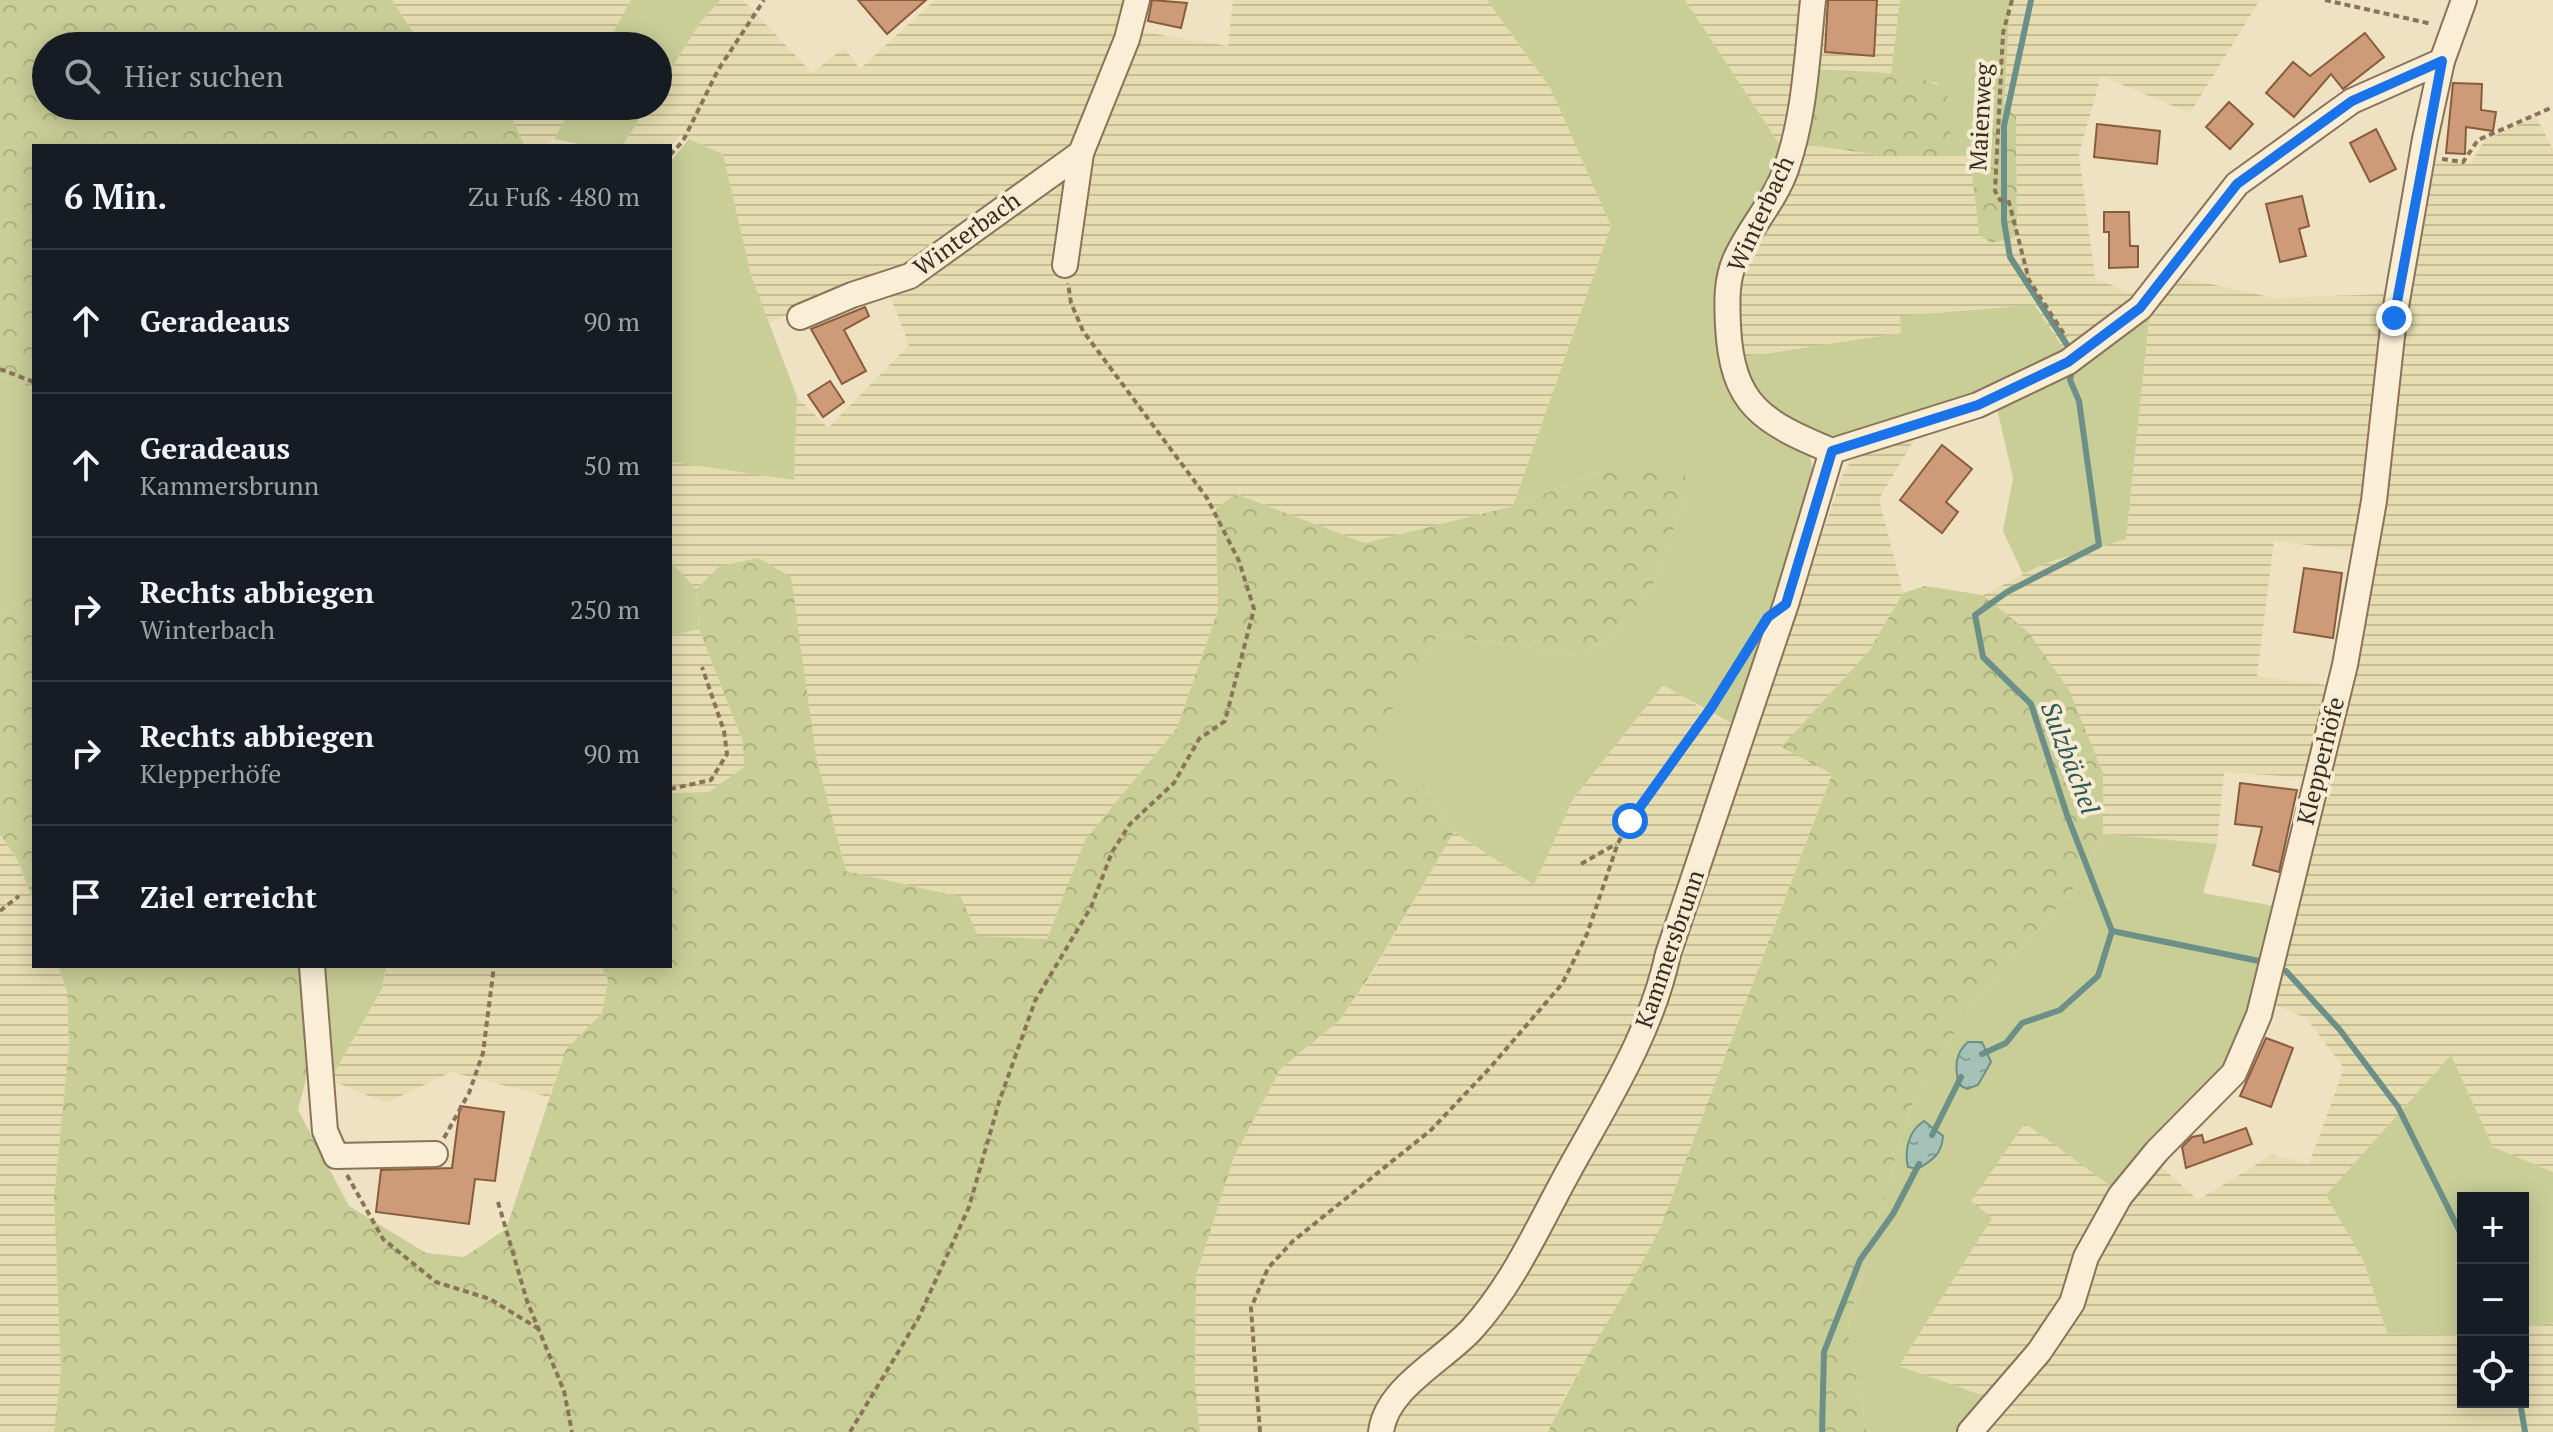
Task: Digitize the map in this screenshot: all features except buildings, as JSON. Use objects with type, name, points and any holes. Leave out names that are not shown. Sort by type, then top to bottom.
[{"type":"street","points":[[1065,265],[1081,153],[1127,39],[1137,0]]},
{"type":"street","name":"Winterbach","points":[[1813,0],[1801,114],[1786,172],[1735,260],[1726,293],[1734,378],[1750,404],[1776,424],[1832,451]]},
{"type":"street","name":"Klepperhöfe","points":[[1970,1432],[2039,1352],[2072,1303],[2086,1257],[2120,1196],[2157,1151],[2234,1073],[2259,1015],[2345,665],[2374,501],[2394,318],[2425,139],[2442,61],[2464,0]]},
{"type":"street","points":[[1832,451],[1978,405],[2075,357],[2140,308],[2237,184],[2352,101],[2442,61]]},
{"type":"street","name":"Winterbach","points":[[800,317],[852,295],[910,276],[1081,153]]},
{"type":"street","name":"Kammersbrunn","points":[[1381,1432],[1382,1420],[1402,1392],[1471,1330],[1507,1284],[1634,1051],[1660,992],[1668,954],[1786,604],[1832,451]]},
{"type":"street","points":[[312,968],[325,1131],[336,1156],[435,1154]]},
{"type":"path","points":[[672,153],[683,141],[718,70],[764,0]]},
{"type":"path","name":"Maienweg","points":[[2012,0],[2003,33],[1995,191],[2000,200],[2009,202],[2029,280],[2075,357]]},
{"type":"path","points":[[2325,0],[2454,28]]},
{"type":"path","points":[[2425,139],[2442,160],[2463,162],[2478,140],[2553,107]]},
{"type":"path","points":[[850,1432],[918,1319],[969,1207],[999,1102],[1035,1001],[1091,907],[1112,852],[1130,824],[1174,783],[1199,739],[1225,721],[1254,609],[1239,561],[1207,498],[1083,331],[1071,303],[1065,265]]},
{"type":"path","points":[[0,369],[32,381]]},
{"type":"path","points":[[1260,1432],[1251,1308],[1268,1268],[1293,1241],[1431,1130],[1562,984],[1587,934],[1618,843],[1752,643]]},
{"type":"path","points":[[672,789],[711,780],[727,754],[724,731],[702,667]]},
{"type":"path","points":[[1581,864],[1618,843]]},
{"type":"path","points":[[0,911],[19,896]]},
{"type":"path","points":[[435,1154],[469,1093],[483,1053],[494,968]]},
{"type":"path","points":[[336,1156],[383,1239],[436,1282],[490,1299],[539,1329]]},
{"type":"path","points":[[498,1202],[539,1329],[564,1391],[572,1432]]},
{"type":"shaded area","points":[[392,0],[631,0],[614,32],[413,32]]},
{"type":"shaded area","points":[[720,0],[743,0],[812,73],[844,48],[860,69],[935,0],[1130,0],[1125,29],[1228,46],[1233,0],[1487,0],[1551,89],[1611,226],[1513,506],[1365,543],[1237,494],[1216,508],[1218,610],[1177,728],[1085,840],[1047,939],[978,936],[961,897],[846,871],[816,756],[720,566],[696,589],[672,563],[672,433],[673,462],[794,480],[797,397],[828,428],[909,345],[881,272],[769,323],[751,275],[723,154],[680,135],[672,145],[623,144],[639,120],[672,120],[672,68],[700,23]]},
{"type":"shaded area","points":[[1685,0],[1900,0],[1891,74],[1801,68],[1784,151]]},
{"type":"shaded area","points":[[2010,0],[2260,0],[2190,113],[2101,76],[2079,154],[2095,278],[2140,297],[2068,355],[1900,316],[1901,333],[1737,358],[1737,281],[1802,144],[1886,156],[1970,156],[1979,234],[2013,238],[2017,221],[2016,117],[2004,103]]},
{"type":"shaded area","points":[[2536,117],[2553,149],[2553,1172],[2493,1147],[2451,1055],[2326,1195],[2363,1260],[2387,1333],[2457,1336],[2457,1408],[2529,1408],[2529,1326],[2553,1323],[2553,1432],[1980,1432],[2083,1310],[2076,1303],[2102,1239],[2156,1162],[2198,1200],[2272,1155],[2309,1164],[2344,1068],[2306,1018],[2270,1003],[2426,160],[2470,164],[2485,140]]},
{"type":"shaded area","points":[[513,120],[565,120],[554,139],[545,144],[524,144]]},
{"type":"shaded area","points":[[2183,278],[2274,298],[2389,294],[2361,551],[2274,541],[2257,676],[2334,686],[2310,778],[2224,772],[2217,844],[2103,834],[2103,773],[2029,633],[1983,595],[2046,563],[2126,539],[2151,301]]},
{"type":"shaded area","points":[[1917,435],[1879,499],[1903,593],[1869,651],[1781,747],[1832,773],[1661,1226],[1629,1290],[1565,1395],[1548,1432],[1200,1432],[1195,1386],[1196,1276],[1234,1157],[1281,1068],[1339,1021],[1370,977],[1454,832],[1534,885],[1573,799],[1663,684],[1710,714],[1751,733],[1844,472],[1859,450]]},
{"type":"shaded area","points":[[699,629],[743,742],[744,767],[709,792],[672,793],[672,636]]},
{"type":"shaded area","points":[[0,834],[18,861],[32,898],[32,968],[59,968],[67,992],[69,1046],[54,1197],[61,1372],[54,1432],[0,1432]]},
{"type":"shaded area","points":[[386,968],[602,968],[608,980],[602,1013],[566,1049],[549,1097],[451,1072],[386,1103],[330,1080],[382,990]]},
{"type":"shaded area","points":[[2025,1122],[2116,1190],[2064,1304],[1987,1397],[1899,1366],[1991,1219],[1970,1201]]},
{"type":"green space","points":[[0,0],[392,0],[413,32],[32,32],[32,120],[513,120],[524,144],[32,144],[32,388],[0,376]]},
{"type":"green space","points":[[631,0],[720,0],[700,23],[672,68],[672,32],[614,32]]},
{"type":"green space","points":[[1487,0],[1685,0],[1784,151],[1728,259],[1729,383],[1805,450],[1810,457],[1812,477],[1807,507],[1784,588],[1734,725],[1663,685],[1573,799],[1534,885],[1454,832],[1425,785],[1369,747],[1438,635],[1578,654],[1608,639],[1651,590],[1686,496],[1600,472],[1513,506],[1611,226],[1551,89]]},
{"type":"green space","points":[[1900,0],[2010,0],[2004,103],[1970,156],[1940,156],[1950,136],[1937,83],[1891,74]]},
{"type":"green space","points":[[1815,69],[1903,75],[1935,84],[1947,91],[1950,136],[1940,156],[1886,156],[1802,144]]},
{"type":"green space","points":[[2004,103],[2016,117],[2017,221],[2013,238],[1991,243],[1979,234],[1970,156]]},
{"type":"green space","points":[[565,120],[639,120],[623,144],[579,144],[554,139]]},
{"type":"green space","points":[[689,139],[723,154],[751,275],[797,397],[794,480],[672,462],[672,160]]},
{"type":"green space","points":[[2151,301],[2126,539],[2046,563],[2023,574],[2003,531],[2013,478],[1996,404]]},
{"type":"green space","points":[[2034,305],[2068,355],[1975,400],[1843,437],[1808,432],[1757,402],[1737,358],[1901,333],[1900,316]]},
{"type":"green space","points":[[0,376],[32,388],[32,586],[0,613]]},
{"type":"green space","points":[[1671,463],[1685,467],[1686,496],[1651,590],[1608,639],[1578,654],[1438,635],[1370,746],[1425,785],[1454,832],[1369,977],[1339,1021],[1281,1068],[1234,1157],[1196,1276],[1195,1386],[1200,1432],[54,1432],[61,1372],[54,1197],[69,1046],[67,992],[59,968],[309,968],[312,980],[308,1071],[298,1110],[349,1206],[426,1253],[464,1257],[506,1229],[566,1049],[602,1013],[608,980],[602,968],[672,968],[672,793],[709,792],[744,767],[743,742],[699,629],[696,589],[720,566],[758,558],[791,577],[816,756],[846,871],[961,897],[978,936],[1047,939],[1085,840],[1177,728],[1218,610],[1216,508],[1236,494],[1365,543],[1513,506],[1600,472]]},
{"type":"green space","points":[[672,563],[696,589],[699,629],[672,636]]},
{"type":"green space","points":[[32,586],[32,898],[18,861],[0,834],[0,613]]},
{"type":"green space","points":[[1925,586],[1983,595],[2029,633],[2069,690],[2103,773],[2103,834],[2074,888],[1971,1005],[1910,1108],[1847,1328],[1867,1432],[1548,1432],[1661,1226],[1832,774],[1781,747],[1869,651],[1903,593]]},
{"type":"green space","points":[[2103,834],[2217,844],[2203,893],[2279,907],[2258,998],[2226,1074],[2116,1190],[2025,1123],[1971,1201],[1992,1218],[1899,1366],[1987,1397],[1961,1432],[1867,1432],[1847,1329],[1910,1108],[1971,1005],[2074,888]]},
{"type":"green space","points":[[309,968],[386,968],[382,989],[330,1080],[308,1071],[312,980]]},
{"type":"green space","points":[[2451,1055],[2493,1147],[2553,1172],[2553,1323],[2529,1326],[2529,1192],[2457,1192],[2457,1336],[2387,1333],[2363,1260],[2326,1195]]},
{"type":"water","points":[[1968,1042],[1982,1042],[1991,1062],[1978,1085],[1967,1089],[1959,1085],[1956,1068],[1960,1052]]},
{"type":"water","points":[[1924,1121],[1943,1136],[1941,1148],[1917,1169],[1908,1167],[1909,1141]]},
{"type":"waterway","name":"Sulzbächel","points":[[2031,0],[2004,126],[2004,221],[2010,257],[2071,351]]},
{"type":"waterway","name":"Sulzbächel","points":[[1982,1054],[2006,1043],[2022,1023],[2060,1010],[2098,976],[2112,931],[2067,815],[2031,704],[1983,657],[1975,615],[2007,592],[2099,545],[2079,401],[2070,380],[2073,365]]},
{"type":"waterway","points":[[2112,931],[2259,961]]},
{"type":"waterway","points":[[2286,971],[2340,1030],[2398,1107],[2457,1226]]},
{"type":"waterway","name":"Sulzbächel","points":[[1932,1135],[1961,1077]]},
{"type":"waterway","name":"Sulzbächel","points":[[1822,1432],[1824,1352],[1860,1260],[1893,1214],[1919,1164]]},
{"type":"waterway","points":[[2521,1408],[2525,1432]]},
{"type":"route","points":[[1630,821],[1711,708],[1768,617],[1786,604],[1832,451],[1978,405],[2068,362],[2140,308],[2237,184],[2352,101],[2442,61],[2394,318]]}]
